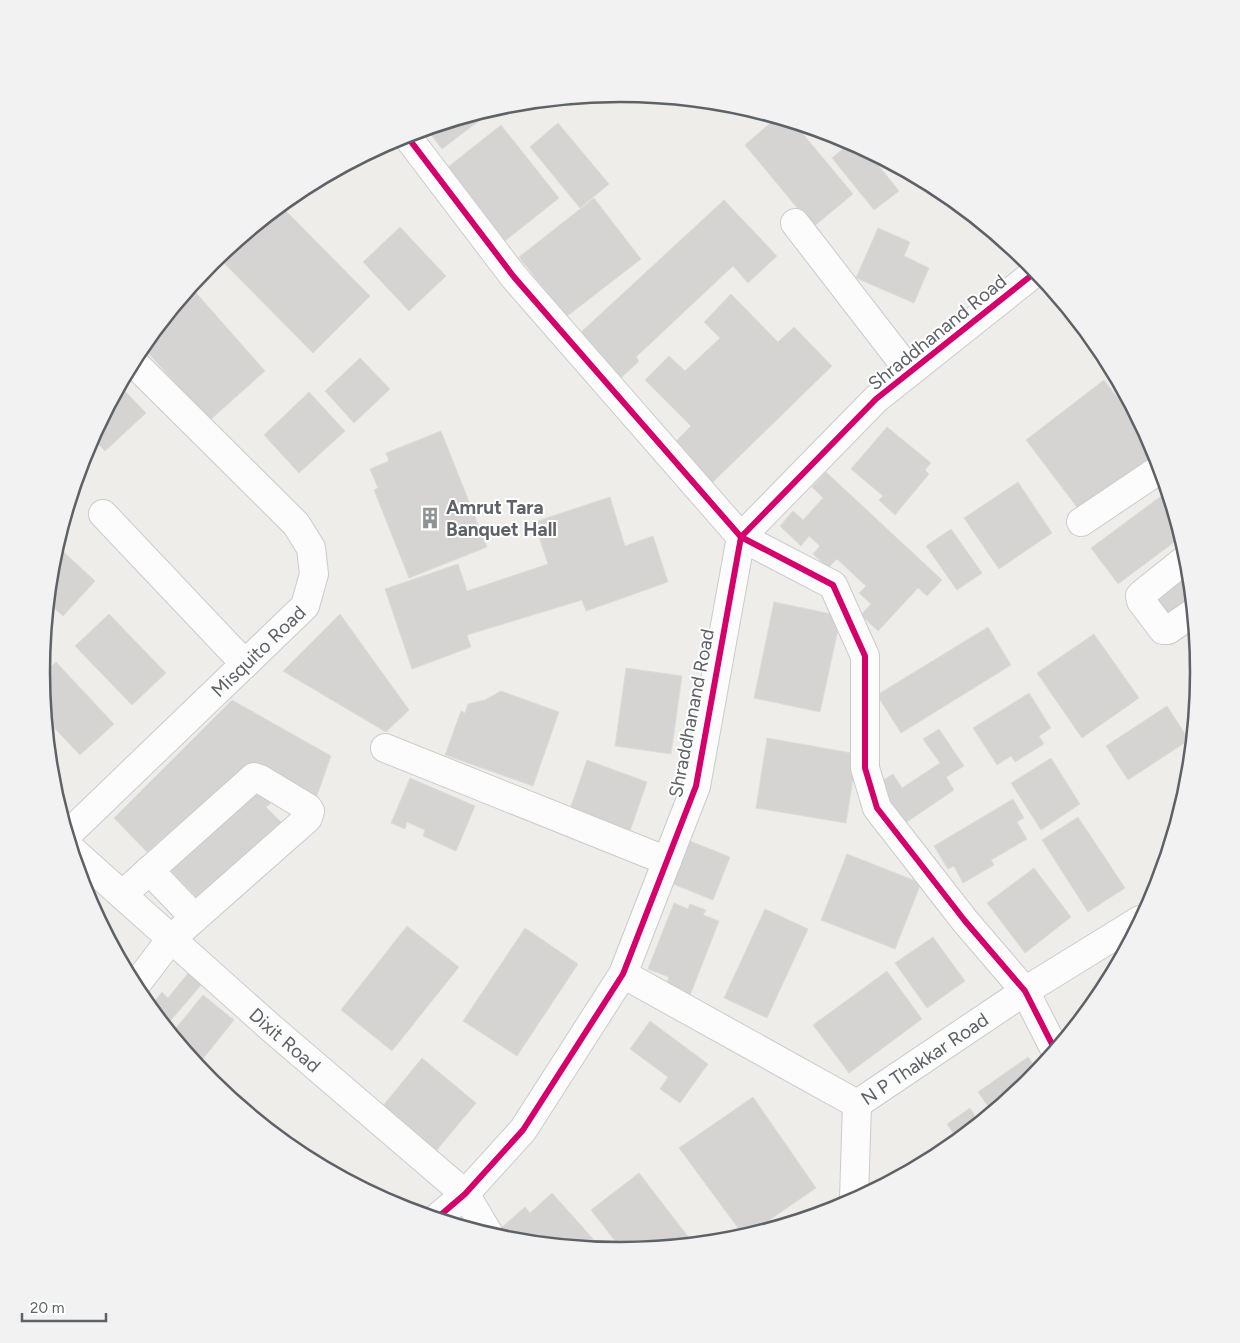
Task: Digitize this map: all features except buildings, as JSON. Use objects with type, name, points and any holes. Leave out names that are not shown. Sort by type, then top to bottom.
[{"type":"street","points":[[411,142],[514,277],[741,536],[833,585],[865,656],[865,768],[877,808],[965,921],[1025,991],[1051,1044]]},
{"type":"street","points":[[795,223],[910,372]]},
{"type":"street","name":"Shraddhanand Road","points":[[443,1213],[465,1194],[523,1130],[623,974],[696,786],[741,536],[876,399],[1031,276]]},
{"type":"street","name":"Misquito Road","points":[[72,830],[305,606],[314,574],[311,548],[296,524],[138,367]]},
{"type":"street","points":[[1081,522],[1154,473]]},
{"type":"street","points":[[103,514],[245,664]]},
{"type":"street","points":[[1180,564],[1140,596],[1141,601],[1163,630],[1168,630],[1187,617]]},
{"type":"street","points":[[385,748],[667,861]]},
{"type":"street","points":[[122,895],[254,777],[308,808],[310,811],[308,818],[171,939],[140,979]]},
{"type":"street","name":"Dixit Road","points":[[81,858],[270,1027],[465,1194],[483,1225]]},
{"type":"street","points":[[149,870],[195,918]]},
{"type":"street","name":"N P Thakkar Road","points":[[623,974],[857,1104],[1025,991],[1130,926]]},
{"type":"street","points":[[854,1191],[857,1104]]},
{"type":"cycle path","points":[[411,142],[514,277],[741,537],[833,585],[865,656],[865,768],[877,808],[965,921],[1025,991],[1052,1044]]},
{"type":"cycle path","points":[[443,1213],[465,1194],[523,1130],[623,974],[696,786],[741,537],[876,399],[1031,276]]},
{"type":"place","name":"Amrut Tara Banquet Hall","points":[[430,518]]}]
